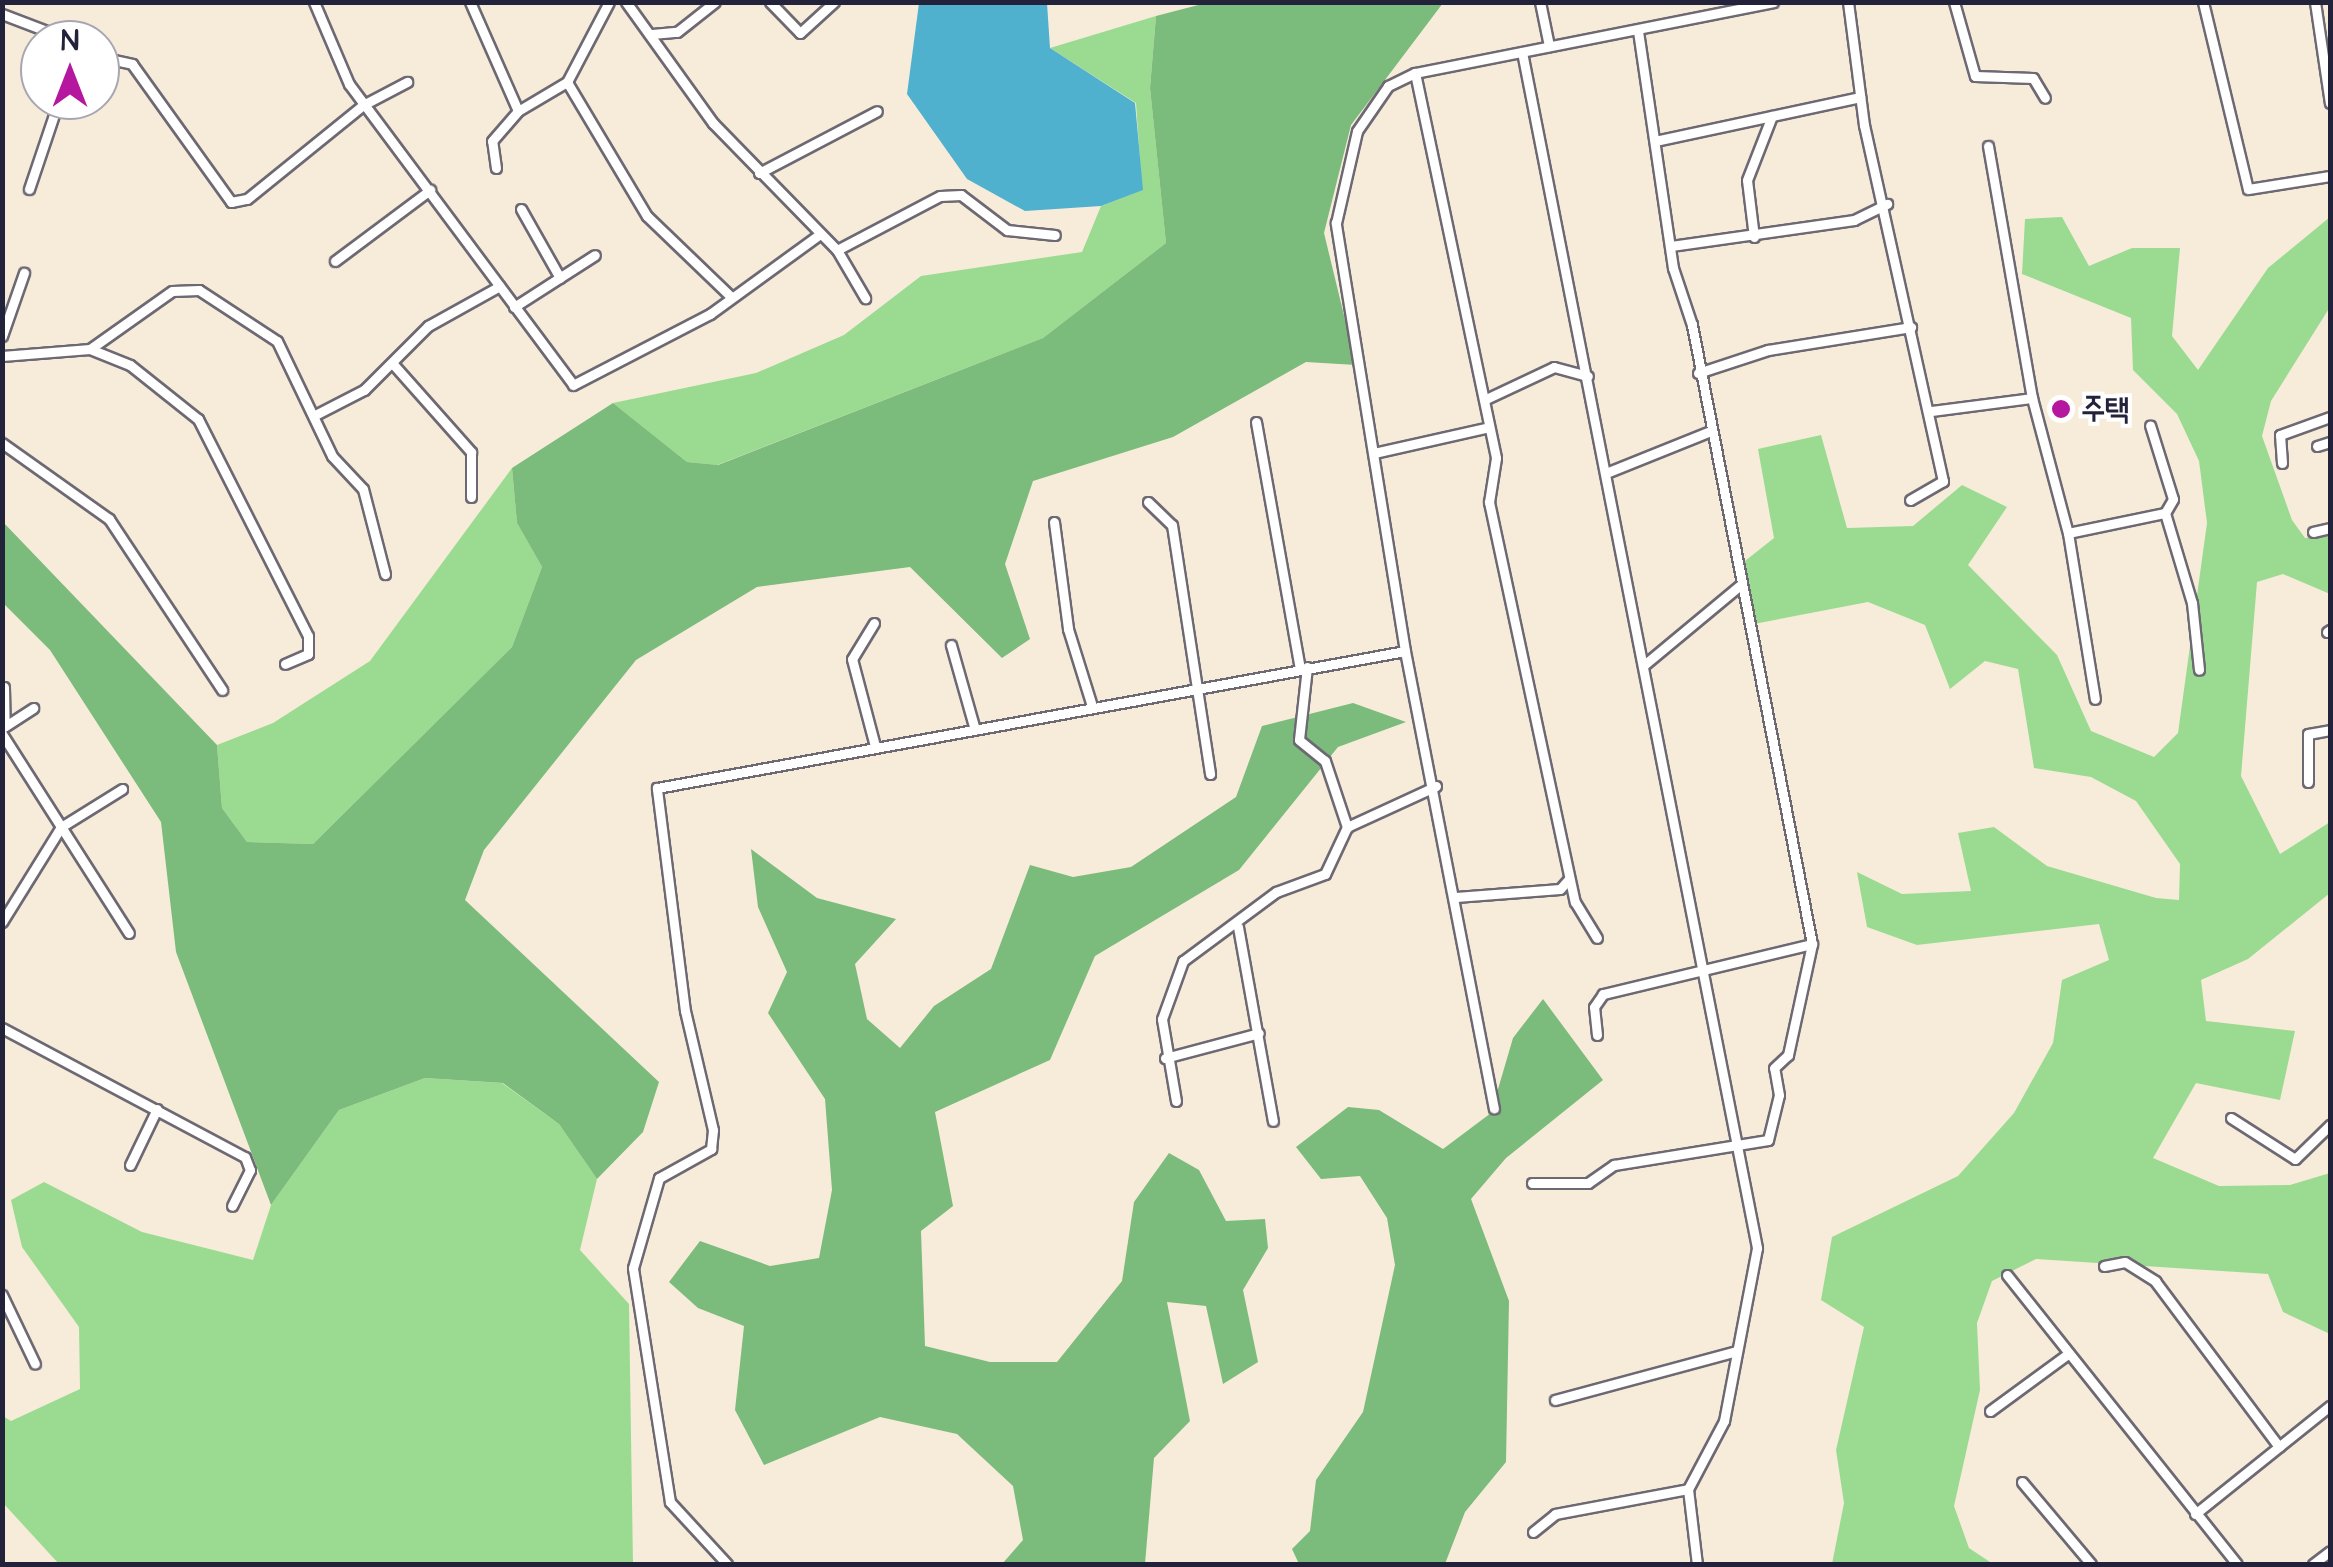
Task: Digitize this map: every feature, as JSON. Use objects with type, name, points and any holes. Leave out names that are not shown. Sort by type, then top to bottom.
[{"type":"street","points":[[314,2],[363,105],[500,286],[543,353],[580,386],[820,234]]},
{"type":"street","points":[[470,2],[518,111]]},
{"type":"street","points":[[496,168],[492,141],[518,111],[567,82],[610,2]]},
{"type":"street","points":[[626,2],[759,174],[837,250],[865,298]]},
{"type":"street","points":[[652,34],[677,32],[715,2]]},
{"type":"street","points":[[770,2],[800,33],[834,2]]},
{"type":"street","points":[[1540,2],[1550,46]]},
{"type":"street","points":[[1494,1108],[1436,786],[1405,651],[1336,223],[1341,173],[1374,102],[1416,73],[1772,2]]},
{"type":"street","points":[[1848,2],[1860,97],[1932,410],[1931,451],[1944,480],[1910,500]]},
{"type":"street","points":[[1954,2],[1974,76],[2033,78],[2045,98]]},
{"type":"street","points":[[2203,2],[2248,190],[2330,176]]},
{"type":"street","points":[[2316,8],[2330,20]]},
{"type":"street","points":[[2316,8],[2330,103]]},
{"type":"street","points":[[1532,1183],[1588,1183],[1614,1164],[1736,1146],[1772,1136],[1774,1068],[1788,1054],[1812,944],[1671,246],[1638,30]]},
{"type":"street","points":[[1522,52],[1757,1248],[1724,1420],[1688,1489],[1697,1564]]},
{"type":"street","points":[[120,62],[132,64],[231,202],[247,199],[363,105],[408,82]]},
{"type":"street","points":[[1416,73],[1470,366],[1486,400],[1489,502],[1575,902],[1596,938]]},
{"type":"street","points":[[567,82],[647,216],[729,295]]},
{"type":"street","points":[[1655,141],[1860,97]]},
{"type":"street","points":[[759,174],[877,111]]},
{"type":"street","points":[[1754,237],[1746,180],[1772,116]]},
{"type":"street","points":[[29,190],[53,120]]},
{"type":"street","points":[[1988,146],[2032,398],[2068,533],[2095,699]]},
{"type":"street","points":[[336,261],[430,190]]},
{"type":"street","points":[[837,250],[940,196],[961,196],[1007,230],[1055,235]]},
{"type":"street","points":[[1671,246],[1854,220],[1887,204]]},
{"type":"street","points":[[520,209],[560,278]]},
{"type":"street","points":[[514,308],[595,255]]},
{"type":"street","points":[[2,336],[24,273]]},
{"type":"street","points":[[317,414],[391,370],[428,326],[500,286]]},
{"type":"street","points":[[2,356],[90,349],[192,287],[270,332],[317,414],[332,456],[363,489],[385,574]]},
{"type":"street","points":[[1698,373],[1768,350],[1911,327]]},
{"type":"street","points":[[90,349],[130,366],[198,419],[308,636],[308,654],[285,664]]},
{"type":"street","points":[[1486,400],[1554,366],[1588,376]]},
{"type":"street","points":[[391,370],[471,452],[471,497]]},
{"type":"street","points":[[1932,410],[2032,398]]},
{"type":"street","points":[[2282,464],[2280,434],[2330,418]]},
{"type":"street","points":[[1256,422],[1303,668],[1299,740],[1325,761],[1348,826]]},
{"type":"street","points":[[2150,425],[2173,499],[2165,513],[2192,603],[2199,670]]},
{"type":"street","points":[[1374,453],[1489,427]]},
{"type":"street","points":[[1606,472],[1708,432]]},
{"type":"street","points":[[2316,446],[2330,442]]},
{"type":"street","points":[[2,444],[109,519],[222,690]]},
{"type":"street","points":[[1148,502],[1172,525],[1210,774]]},
{"type":"street","points":[[2068,533],[2165,513]]},
{"type":"street","points":[[1054,522],[1068,629],[1092,706]]},
{"type":"street","points":[[2313,532],[2330,528]]},
{"type":"street","points":[[1644,664],[1739,586]]},
{"type":"street","points":[[874,622],[852,659],[875,746]]},
{"type":"street","points":[[952,646],[975,730]]},
{"type":"street","points":[[728,1564],[670,1502],[633,1268],[659,1178],[711,1149],[713,1130],[652,806],[656,788],[673,780],[975,730],[1405,651]]},
{"type":"street","points":[[4,687],[3,728],[128,933]]},
{"type":"street","points":[[3,728],[32,708]]},
{"type":"street","points":[[2308,782],[2308,734],[2330,730]]},
{"type":"street","points":[[1176,1101],[1164,1058],[1164,1002],[1177,971],[1238,927],[1276,892],[1325,874],[1348,826],[1436,786]]},
{"type":"street","points":[[2,922],[61,827],[122,789]]},
{"type":"street","points":[[1456,898],[1557,890],[1570,879]]},
{"type":"street","points":[[1557,890],[1575,902]]},
{"type":"street","points":[[1238,927],[1273,1121]]},
{"type":"street","points":[[1598,1034],[1594,1006],[1603,994],[1658,975],[1703,973],[1812,944]]},
{"type":"street","points":[[2,1028],[245,1157],[250,1170],[232,1206]]},
{"type":"street","points":[[1164,1058],[1259,1033]]},
{"type":"street","points":[[130,1166],[157,1109]]},
{"type":"street","points":[[2231,1118],[2295,1159],[2330,1125]]},
{"type":"street","points":[[2104,1266],[2125,1262],[2155,1281],[2280,1447]]},
{"type":"street","points":[[2006,1275],[2237,1564]]},
{"type":"street","points":[[2,1295],[35,1364]]},
{"type":"street","points":[[1556,1400],[1736,1350]]},
{"type":"street","points":[[1990,1411],[2068,1354]]},
{"type":"street","points":[[2194,1514],[2330,1406]]},
{"type":"street","points":[[2022,1482],[2090,1564]]},
{"type":"street","points":[[1533,1532],[1556,1514],[1688,1489]]},
{"type":"street","points":[[2314,1564],[2330,1551]]},
{"type":"green space","points":[[1206,3],[1443,3],[1351,125],[1324,233],[1356,365],[1306,362],[1173,437],[1033,481],[1005,564],[1030,639],[1002,658],[910,567],[757,587],[636,660],[484,850],[465,900],[659,1082],[643,1132],[597,1179],[559,1124],[503,1083],[425,1078],[339,1110],[271,1205],[176,952],[161,822],[50,650],[3,603],[2,521],[217,745],[222,808],[247,842],[313,844],[512,647],[542,567],[517,523],[512,468],[613,403],[687,462],[718,465],[1043,338],[1166,243],[1150,88],[1156,16]]},
{"type":"green space","points":[[1156,16],[1150,88],[1166,243],[1043,338],[717,465],[687,462],[613,403],[756,373],[844,335],[921,276],[1082,252],[1101,206],[1142,190],[1136,103],[1050,48]]},
{"type":"green space","points":[[2062,217],[2089,266],[2132,248],[2180,248],[2172,336],[2198,370],[2268,268],[2330,217],[2330,307],[2271,401],[2262,436],[2292,520],[2305,538],[2330,535],[2330,594],[2283,574],[2257,582],[2241,776],[2280,854],[2330,822],[2330,893],[2248,959],[2201,980],[2206,1021],[2295,1031],[2280,1100],[2196,1083],[2153,1158],[2219,1186],[2290,1185],[2330,1173],[2330,1334],[2283,1312],[2268,1274],[2036,1259],[1992,1281],[1977,1323],[1980,1390],[1954,1506],[1969,1548],[1993,1564],[1832,1564],[1844,1503],[1836,1450],[1864,1327],[1821,1300],[1832,1237],[1958,1176],[2014,1113],[2053,1043],[2062,980],[2109,960],[2099,924],[1917,945],[1867,927],[1857,872],[1902,894],[1971,891],[1958,833],[1994,827],[2047,866],[2156,898],[2179,900],[2180,864],[2136,801],[2091,777],[2034,768],[2018,669],[1985,661],[1950,689],[1925,625],[1868,602],[1754,624],[1745,561],[1774,538],[1758,449],[1821,435],[1847,528],[1913,526],[1962,485],[2007,507],[1968,565],[2057,655],[2091,731],[2154,757],[2178,733],[2207,523],[2199,461],[2177,414],[2133,370],[2131,318],[2022,274],[2025,219]]},
{"type":"green space","points":[[512,468],[517,523],[542,567],[512,647],[313,844],[247,842],[222,808],[217,745],[273,723],[370,661]]},
{"type":"green space","points":[[1353,703],[1406,722],[1338,747],[1239,870],[1095,956],[1050,1060],[935,1112],[953,1206],[921,1231],[925,1346],[990,1362],[1057,1362],[1122,1281],[1134,1202],[1169,1153],[1199,1170],[1226,1221],[1265,1219],[1268,1248],[1243,1290],[1258,1362],[1223,1384],[1206,1306],[1167,1302],[1190,1421],[1154,1458],[1145,1564],[1002,1564],[1023,1540],[1013,1486],[957,1434],[880,1417],[764,1465],[735,1410],[744,1326],[698,1308],[669,1282],[700,1241],[770,1266],[819,1258],[832,1190],[825,1099],[768,1013],[787,972],[758,907],[751,849],[817,898],[896,919],[855,964],[867,1019],[900,1048],[934,1006],[991,969],[1030,865],[1073,877],[1131,867],[1236,797],[1262,726]]},
{"type":"green space","points":[[1543,999],[1603,1080],[1506,1158],[1471,1199],[1509,1301],[1506,1462],[1465,1512],[1445,1564],[1299,1564],[1292,1549],[1310,1531],[1316,1480],[1363,1412],[1395,1265],[1387,1218],[1360,1176],[1321,1179],[1296,1147],[1348,1107],[1379,1110],[1443,1149],[1491,1113],[1513,1038]]},
{"type":"green space","points":[[425,1078],[502,1083],[559,1124],[597,1179],[580,1250],[629,1304],[633,1564],[59,1564],[3,1503],[3,1416],[11,1421],[80,1389],[79,1327],[22,1247],[11,1200],[44,1182],[142,1232],[253,1260],[271,1205],[339,1110]]},
{"type":"water","points":[[919,3],[1047,3],[1050,48],[1135,103],[1143,190],[1101,206],[1025,211],[967,179],[907,94]]},
{"type":"place","name":"주택","points":[[2061,409]]}]
